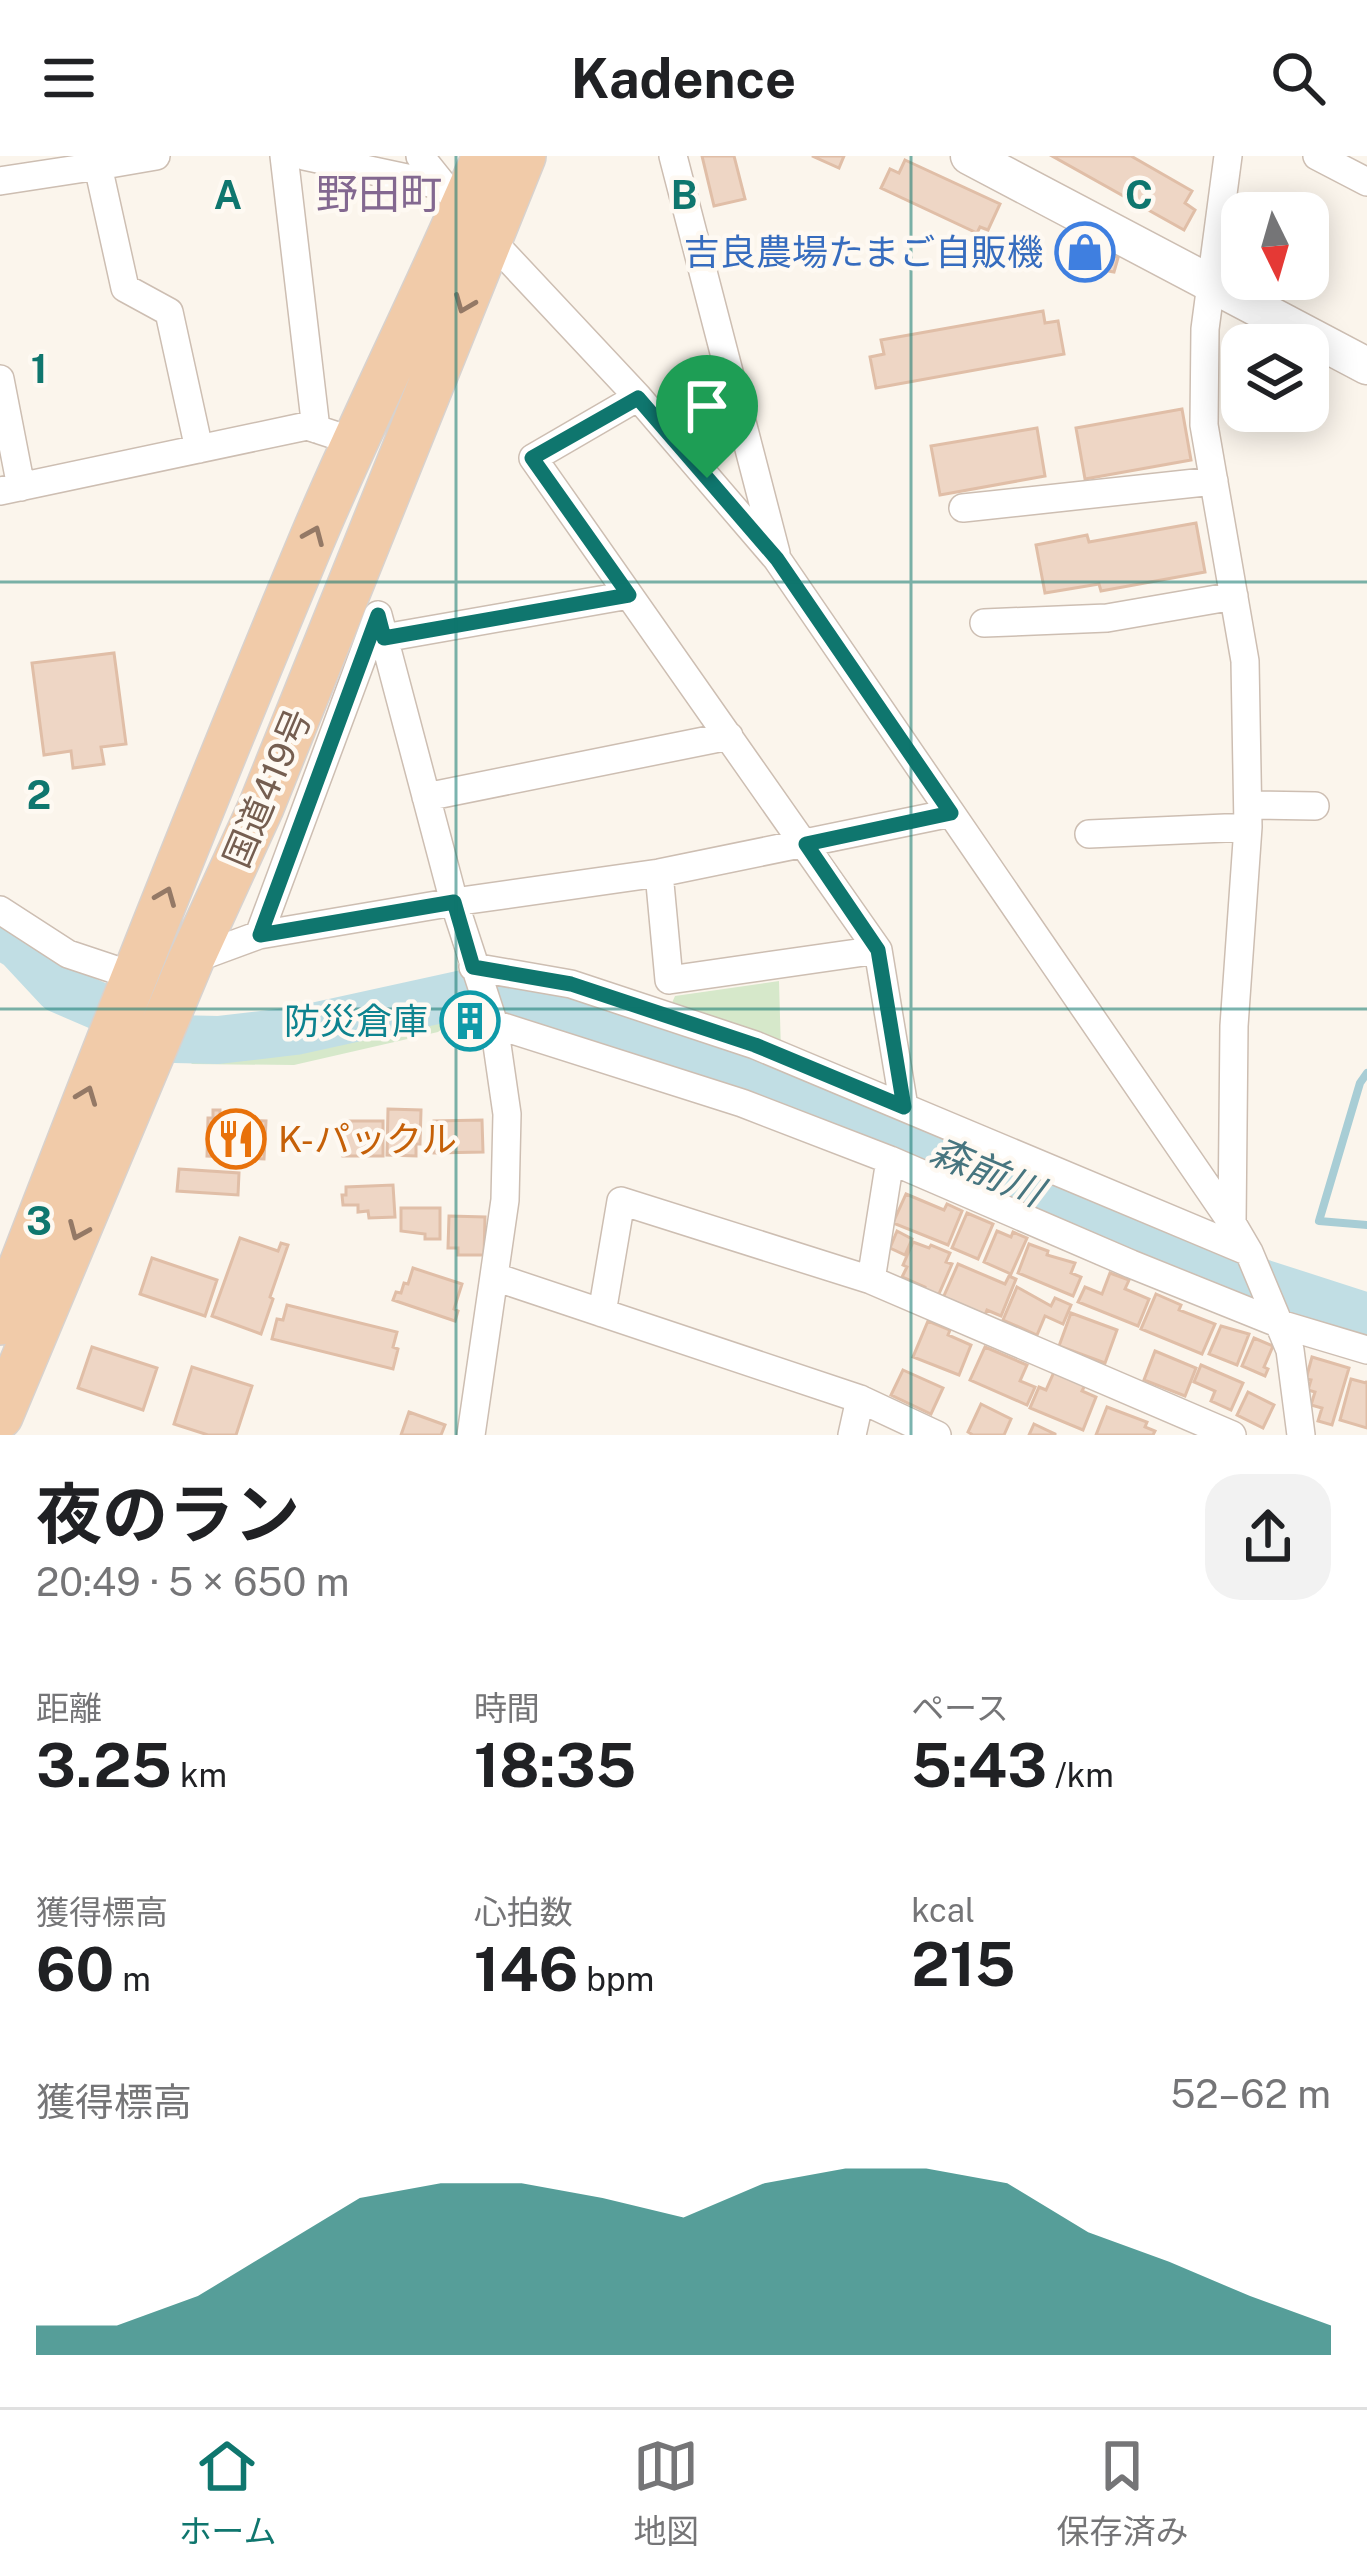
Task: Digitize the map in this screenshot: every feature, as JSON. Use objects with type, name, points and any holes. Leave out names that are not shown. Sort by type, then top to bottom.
[{"type":"highway","name":"国道419号","points":[[0,1416],[191,960],[261,807],[484,156]]},
{"type":"highway","name":"国道419号","points":[[0,1322],[117,1006],[306,554],[336,435],[466,211],[523,156]]},
{"type":"street","points":[[0,181],[156,156]]},
{"type":"street","points":[[0,379],[10,489],[307,425],[336,435],[284,156]]},
{"type":"street","points":[[304,156],[466,211]]},
{"type":"street","points":[[420,156],[777,559],[1232,1223],[1290,1350],[1301,1435]]},
{"type":"street","points":[[673,156],[777,559]]},
{"type":"street","points":[[969,156],[1367,366]]},
{"type":"street","points":[[1228,156],[1205,329],[1204,425],[1246,661],[1248,816],[1234,1026],[1232,1223]]},
{"type":"street","points":[[1317,156],[1367,182]]},
{"type":"street","points":[[98,166],[125,288],[169,312],[199,448]]},
{"type":"street","points":[[638,398],[532,458],[878,950],[904,1107]]},
{"type":"street","points":[[963,508],[1214,481]]},
{"type":"street","points":[[384,638],[629,595]]},
{"type":"street","points":[[984,623],[1107,618],[1234,596]]},
{"type":"street","points":[[260,935],[378,615],[454,902],[494,1024],[507,1114],[505,1201],[471,1435]]},
{"type":"street","points":[[426,797],[729,736]]},
{"type":"street","points":[[1089,834],[1315,806]]},
{"type":"street","points":[[191,960],[260,935],[659,873],[951,813]]},
{"type":"street","points":[[659,873],[669,980],[878,950]]},
{"type":"street","points":[[0,910],[68,954],[117,1006]]},
{"type":"street","points":[[473,967],[571,984],[755,1045],[1249,1252]]},
{"type":"street","points":[[494,1024],[742,1102],[1280,1324],[1367,1349]]},
{"type":"street","points":[[871,1280],[890,1160]]},
{"type":"street","points":[[602,1313],[621,1201],[871,1280],[1232,1435]]},
{"type":"street","points":[[495,1277],[860,1399],[937,1435]]},
{"type":"street","points":[[852,1435],[860,1399]]},
{"type":"green space","points":[[779,981],[781,1053],[668,1012],[675,996]]},
{"type":"green space","points":[[448,1001],[462,1013],[438,1032],[294,1065],[191,1064],[210,1046],[297,1035]]},
{"type":"building","points":[[702,156],[734,156],[745,199],[714,206]]},
{"type":"building","points":[[812,156],[844,156],[839,168]]},
{"type":"building","points":[[1052,156],[1131,156],[1192,191],[1185,203],[1195,210],[1184,230]]},
{"type":"building","points":[[905,160],[1000,204],[988,230],[980,227],[977,233],[881,188],[890,169],[899,173]]},
{"type":"building","name":"吉良農場たまご自販機","points":[[1078,243],[1118,258],[1114,272],[1062,263],[1065,245]]},
{"type":"building","points":[[1043,311],[1045,323],[1058,321],[1064,354],[876,388],[870,357],[884,354],[881,340]]},
{"type":"building","points":[[1182,409],[1191,460],[1085,479],[1076,428]]},
{"type":"building","points":[[1037,428],[1045,476],[940,495],[931,446]]},
{"type":"building","points":[[1196,523],[1205,572],[1101,591],[1099,584],[1045,593],[1036,545],[1087,535],[1089,542]]},
{"type":"building","points":[[114,653],[126,744],[101,747],[104,764],[73,768],[71,751],[44,755],[32,663]]},
{"type":"building","points":[[388,1109],[421,1110],[416,1156],[387,1155]]},
{"type":"building","name":"K-パックル","points":[[213,1110],[220,1110],[220,1119],[266,1121],[264,1159],[207,1156],[208,1118],[213,1118]]},
{"type":"building","points":[[482,1120],[483,1152],[434,1153],[434,1121]]},
{"type":"building","points":[[344,1121],[383,1121],[383,1156],[343,1156]]},
{"type":"building","points":[[179,1169],[239,1173],[238,1195],[177,1191]]},
{"type":"building","points":[[393,1185],[395,1217],[369,1218],[368,1211],[358,1212],[358,1205],[343,1205],[346,1187]]},
{"type":"building","points":[[906,1194],[944,1210],[947,1204],[962,1211],[948,1245],[893,1223]]},
{"type":"building","points":[[401,1208],[440,1208],[440,1239],[401,1231]]},
{"type":"building","points":[[967,1213],[993,1224],[978,1259],[952,1248]]},
{"type":"building","points":[[449,1216],[485,1217],[484,1255],[458,1255],[458,1248],[448,1248]]},
{"type":"building","points":[[897,1231],[912,1239],[905,1255],[890,1248]]},
{"type":"building","points":[[997,1231],[1027,1238],[1011,1274],[984,1262]]},
{"type":"building","points":[[240,1238],[278,1251],[281,1243],[288,1245],[261,1334],[212,1316]]},
{"type":"building","points":[[913,1242],[950,1253],[946,1262],[952,1264],[938,1296],[902,1277]]},
{"type":"building","points":[[1029,1244],[1075,1263],[1071,1273],[1081,1277],[1073,1296],[1018,1273]]},
{"type":"building","points":[[152,1258],[217,1280],[205,1316],[140,1294]]},
{"type":"building","points":[[958,1264],[1005,1284],[1009,1276],[1016,1279],[1001,1316],[987,1310],[985,1315],[943,1298]]},
{"type":"building","points":[[413,1268],[462,1284],[455,1321],[393,1300],[404,1283],[408,1284]]},
{"type":"building","points":[[1110,1273],[1129,1280],[1125,1289],[1149,1299],[1138,1326],[1078,1302],[1085,1287],[1102,1294]]},
{"type":"building","points":[[1017,1287],[1051,1306],[1055,1298],[1071,1305],[1063,1324],[1045,1316],[1037,1335],[1003,1320]]},
{"type":"building","points":[[1156,1294],[1181,1305],[1179,1310],[1215,1324],[1202,1354],[1141,1329]]},
{"type":"building","points":[[287,1305],[397,1332],[393,1369],[272,1339]]},
{"type":"building","points":[[1071,1313],[1117,1330],[1105,1363],[1059,1346]]},
{"type":"building","points":[[928,1321],[971,1345],[959,1375],[913,1357]]},
{"type":"building","points":[[1221,1326],[1249,1334],[1237,1365],[1209,1354]]},
{"type":"building","points":[[1254,1338],[1273,1346],[1265,1376],[1242,1366]]},
{"type":"building","points":[[92,1347],[157,1368],[143,1410],[78,1388]]},
{"type":"building","points":[[985,1347],[1027,1365],[1020,1381],[1035,1387],[1027,1405],[970,1380]]},
{"type":"building","points":[[1155,1351],[1196,1368],[1185,1396],[1144,1380]]},
{"type":"building","points":[[1312,1357],[1349,1368],[1332,1425],[1318,1421],[1322,1408],[1311,1405],[1315,1392],[1308,1390],[1311,1380],[1306,1379]]},
{"type":"building","points":[[1201,1365],[1243,1383],[1231,1410],[1211,1401],[1215,1391],[1194,1382]]},
{"type":"building","points":[[192,1367],[252,1386],[236,1435],[208,1435],[174,1424]]},
{"type":"building","points":[[903,1370],[943,1388],[931,1414],[891,1395]]},
{"type":"building","points":[[1054,1372],[1085,1385],[1082,1391],[1096,1397],[1083,1430],[1030,1408],[1039,1387],[1046,1390]]},
{"type":"building","points":[[1351,1379],[1367,1381],[1367,1428],[1340,1420]]},
{"type":"building","points":[[1248,1392],[1274,1405],[1263,1428],[1237,1415]]},
{"type":"building","points":[[981,1404],[1011,1419],[1004,1435],[968,1432]]},
{"type":"building","points":[[1107,1407],[1147,1422],[1145,1427],[1155,1431],[1153,1435],[1096,1435]]},
{"type":"building","points":[[409,1412],[445,1425],[441,1435],[401,1435]]},
{"type":"building","points":[[1034,1424],[1055,1434],[1055,1435],[1029,1435]]},
{"type":"waterway","name":"森前川","points":[[0,934],[19,946],[59,989],[175,1039],[218,1040],[295,1031],[473,992],[517,995],[561,1006],[747,1072],[1231,1273],[1367,1317]]},
{"type":"waterway","points":[[1367,1073],[1319,1221],[1367,1225]]},
{"type":"place","name":"吉良農場たまご自販機","points":[[1085,252]]},
{"type":"place","name":"防災倉庫","points":[[470,1021]]},
{"type":"place","name":"K-パックル","points":[[236,1139]]},
{"type":"district","name":"野田町","points":[[379,194]]},
{"type":"route","points":[[638,398],[707,478],[777,559],[951,813],[806,844],[878,950],[904,1107],[755,1045],[571,984],[473,967],[454,902],[260,935],[378,615],[384,638],[629,595],[532,458],[638,398]]}]
